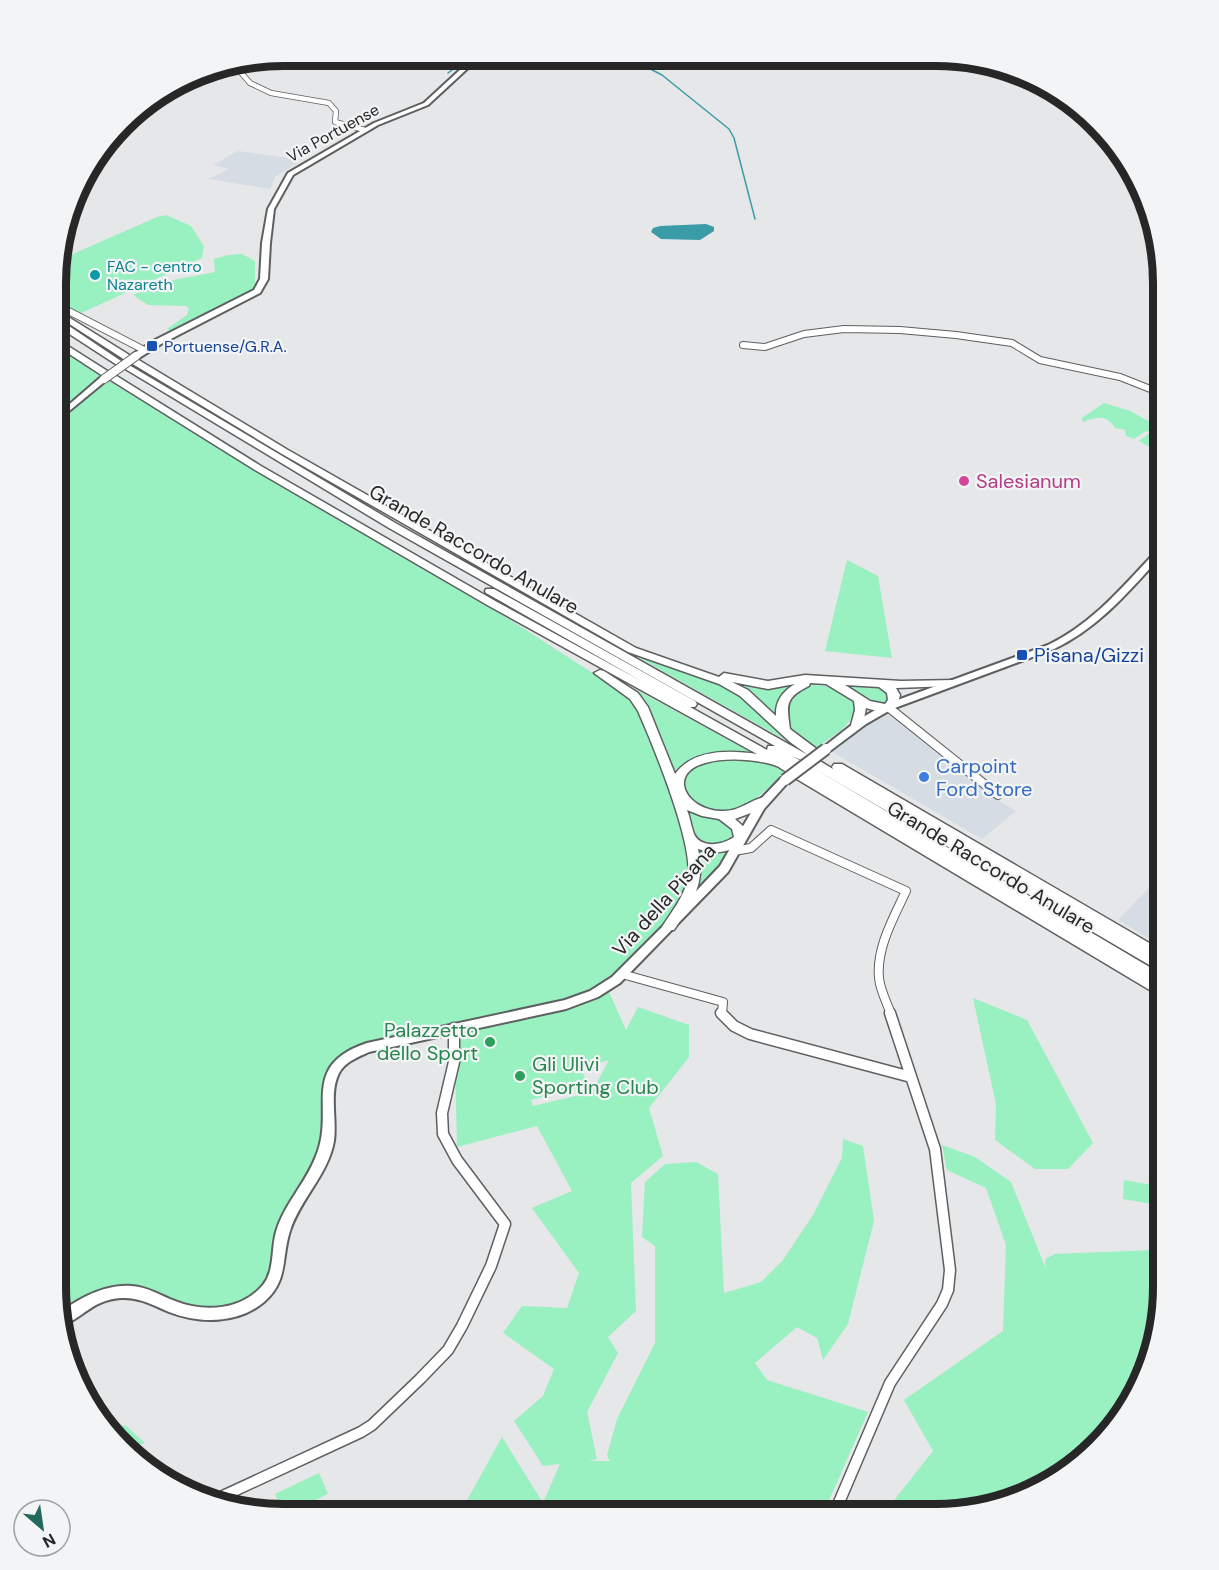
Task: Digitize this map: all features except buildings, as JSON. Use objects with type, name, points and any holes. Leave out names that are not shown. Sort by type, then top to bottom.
[{"type":"highway","name":"Grande Raccordo Anulare","points":[[66,320],[120,368]]},
{"type":"highway","name":"Grande Raccordo Anulare","points":[[66,329],[258,468],[493,604]]},
{"type":"highway","name":"Grande Raccordo Anulare","points":[[66,336],[120,368],[268,463],[600,654],[1153,952]]},
{"type":"highway","name":"Grande Raccordo Anulare","points":[[66,346],[120,368],[342,485],[632,650],[723,682],[744,693],[787,732],[804,764],[1153,987]]},
{"type":"highway","points":[[493,604],[804,764]]},
{"type":"highway","points":[[493,604],[628,692],[638,701],[651,726],[689,838],[695,873],[683,904],[669,927]]},
{"type":"highway","points":[[648,656],[757,685],[773,685],[805,679],[926,685],[951,682]]},
{"type":"highway","points":[[787,732],[781,718],[780,707],[787,694],[797,687],[812,683],[826,683],[847,690],[860,701],[875,707],[888,707],[895,700],[894,693],[886,686],[874,683]]},
{"type":"highway","points":[[857,725],[861,710],[860,701]]},
{"type":"highway","points":[[689,838],[701,846],[716,849],[730,846],[740,838],[737,825],[723,816],[700,811],[682,798],[678,783],[682,773],[688,767],[709,758],[734,754],[804,764]]},
{"type":"highway","name":"Grande Raccordo Anulare","points":[[804,764],[1153,962]]},
{"type":"highway","name":"Grande Raccordo Anulare","points":[[804,764],[1153,975]]},
{"type":"highway","points":[[723,816],[742,813],[764,801]]},
{"type":"main road","name":"Via Portuense","points":[[66,413],[144,350],[256,292],[264,279],[271,209],[284,182],[298,167],[338,148],[365,130],[389,118],[426,104],[467,66]]},
{"type":"main road","name":"Via della Pisana","points":[[68,1315],[88,1301],[118,1292],[143,1294],[178,1308],[203,1314],[232,1312],[254,1302],[267,1290],[276,1276],[285,1226],[327,1146],[330,1128],[330,1083],[335,1070],[345,1058],[361,1050],[574,1002],[598,992],[622,974],[724,869],[740,838],[764,801],[804,764],[857,725],[888,707],[1051,647],[1077,634],[1104,610],[1153,559]]},
{"type":"street","points":[[239,70],[250,83],[271,93],[329,103],[336,111],[335,122],[365,130]]},
{"type":"street","points":[[66,310],[144,350]]},
{"type":"street","points":[[743,345],[765,347],[804,334],[844,329],[956,334],[1012,343],[1040,360],[1125,378],[1153,390]]},
{"type":"street","points":[[888,707],[998,795]]},
{"type":"street","points":[[734,851],[751,848],[771,830],[906,891],[892,920],[878,961],[884,995],[935,1149],[950,1270],[948,1290],[942,1304],[890,1383],[838,1504]]},
{"type":"street","points":[[622,974],[723,1002],[721,1013],[731,1024],[750,1034],[911,1077]]},
{"type":"street","points":[[224,1496],[372,1425],[448,1349],[473,1301],[505,1236],[506,1226],[484,1193],[454,1156],[443,1134],[441,1118],[453,1064],[454,1028]]},
{"type":"shaded area","points":[[238,151],[303,160],[295,160],[293,162],[297,163],[275,177],[270,189],[209,179],[229,169],[213,165]]},
{"type":"shaded area","points":[[886,713],[993,797],[1016,811],[982,839],[829,750],[866,723]]},
{"type":"shaded area","points":[[1153,883],[1153,941],[1118,920]]},
{"type":"green space","points":[[166,215],[191,226],[204,246],[202,258],[81,313],[66,307],[68,256]]},
{"type":"green space","points":[[242,254],[255,261],[255,287],[246,294],[171,331],[167,329],[187,315],[189,308],[148,305],[133,295],[168,281],[215,272],[214,259]]},
{"type":"green space","points":[[66,352],[102,377],[504,616],[622,692],[644,716],[691,859],[687,890],[667,923],[611,978],[582,995],[377,1042],[332,1066],[321,1148],[272,1272],[258,1290],[243,1302],[227,1308],[209,1309],[171,1301],[133,1288],[68,1315],[66,1301]]},
{"type":"green space","points":[[1104,403],[1130,411],[1153,424],[1153,449],[1139,441],[1151,432],[1146,431],[1134,439],[1126,436],[1125,430],[1115,428],[1108,420],[1097,418],[1083,422],[1082,418]]},
{"type":"green space","points":[[847,560],[878,576],[892,658],[825,651]]},
{"type":"green space","points":[[636,656],[721,684],[741,695],[805,751]]},
{"type":"green space","points":[[598,669],[756,755],[721,753],[704,760],[675,779],[634,693]]},
{"type":"green space","points":[[734,683],[767,688],[799,683],[780,695],[774,714],[752,692]]},
{"type":"green space","points":[[834,683],[878,687],[889,694],[890,702],[880,707]]},
{"type":"green space","points":[[814,685],[837,690],[855,705],[851,719],[846,725],[815,749],[787,727],[785,702],[804,687]]},
{"type":"green space","points":[[736,757],[767,763],[786,772],[752,801],[741,808],[730,811],[717,812],[687,798],[683,780],[688,774],[700,765],[713,760]]},
{"type":"green space","points":[[679,799],[730,823],[734,833],[732,838],[713,846],[695,840]]},
{"type":"green space","points":[[697,848],[709,852],[728,851],[715,870],[696,889]]},
{"type":"green space","points":[[608,990],[626,1030],[638,1007],[689,1025],[689,1057],[649,1108],[663,1156],[631,1183],[636,1311],[608,1337],[618,1353],[587,1412],[597,1459],[589,1461],[610,1461],[607,1456],[617,1419],[655,1343],[655,1246],[642,1237],[645,1182],[665,1164],[696,1162],[718,1174],[724,1293],[761,1282],[783,1260],[813,1215],[842,1158],[843,1139],[863,1146],[874,1221],[848,1324],[823,1360],[817,1338],[797,1327],[755,1363],[767,1380],[868,1412],[827,1504],[465,1504],[502,1437],[543,1503],[560,1464],[543,1466],[514,1421],[543,1396],[554,1369],[503,1333],[522,1306],[567,1308],[579,1273],[532,1208],[572,1191],[537,1126],[457,1147],[455,1057],[465,1026]],"holes":[[[609,1060],[592,1092],[533,1106],[531,1100],[588,1085],[581,1068]]]},
{"type":"green space","points":[[973,998],[1027,1020],[1093,1143],[1068,1169],[1035,1169],[995,1140],[996,1104]]},
{"type":"green space","points":[[942,1145],[975,1157],[1011,1182],[1046,1269],[1045,1259],[1055,1254],[1153,1250],[1153,1301],[1149,1329],[1136,1370],[1124,1395],[1099,1430],[1068,1459],[1032,1482],[992,1497],[950,1504],[892,1504],[933,1451],[904,1400],[1003,1331],[1006,1245],[986,1188],[947,1170]]},
{"type":"green space","points":[[1124,1180],[1153,1185],[1153,1204],[1123,1199]]},
{"type":"green space","points":[[125,1425],[145,1443],[136,1446],[118,1427]]},
{"type":"green space","points":[[319,1473],[328,1494],[307,1504],[279,1504],[275,1494]]},
{"type":"water","points":[[706,224],[714,227],[714,231],[700,240],[661,239],[651,232],[653,228],[660,226]]},
{"type":"waterway","points":[[448,73],[457,66]]},
{"type":"waterway","points":[[644,66],[662,75],[729,129],[734,138],[755,219]]},
{"type":"place","name":"FAC - centro Nazareth","points":[[95,275]]},
{"type":"place","name":"Portuense/G.R.A.","points":[[152,346]]},
{"type":"place","name":"Salesianum","points":[[964,481]]},
{"type":"place","name":"Pisana/Gizzi","points":[[1022,655]]},
{"type":"place","name":"Carpoint Ford Store","points":[[924,777]]},
{"type":"place","name":"Palazzetto dello Sport","points":[[490,1042]]},
{"type":"place","name":"Gli Ulivi Sporting Club","points":[[520,1076]]}]
